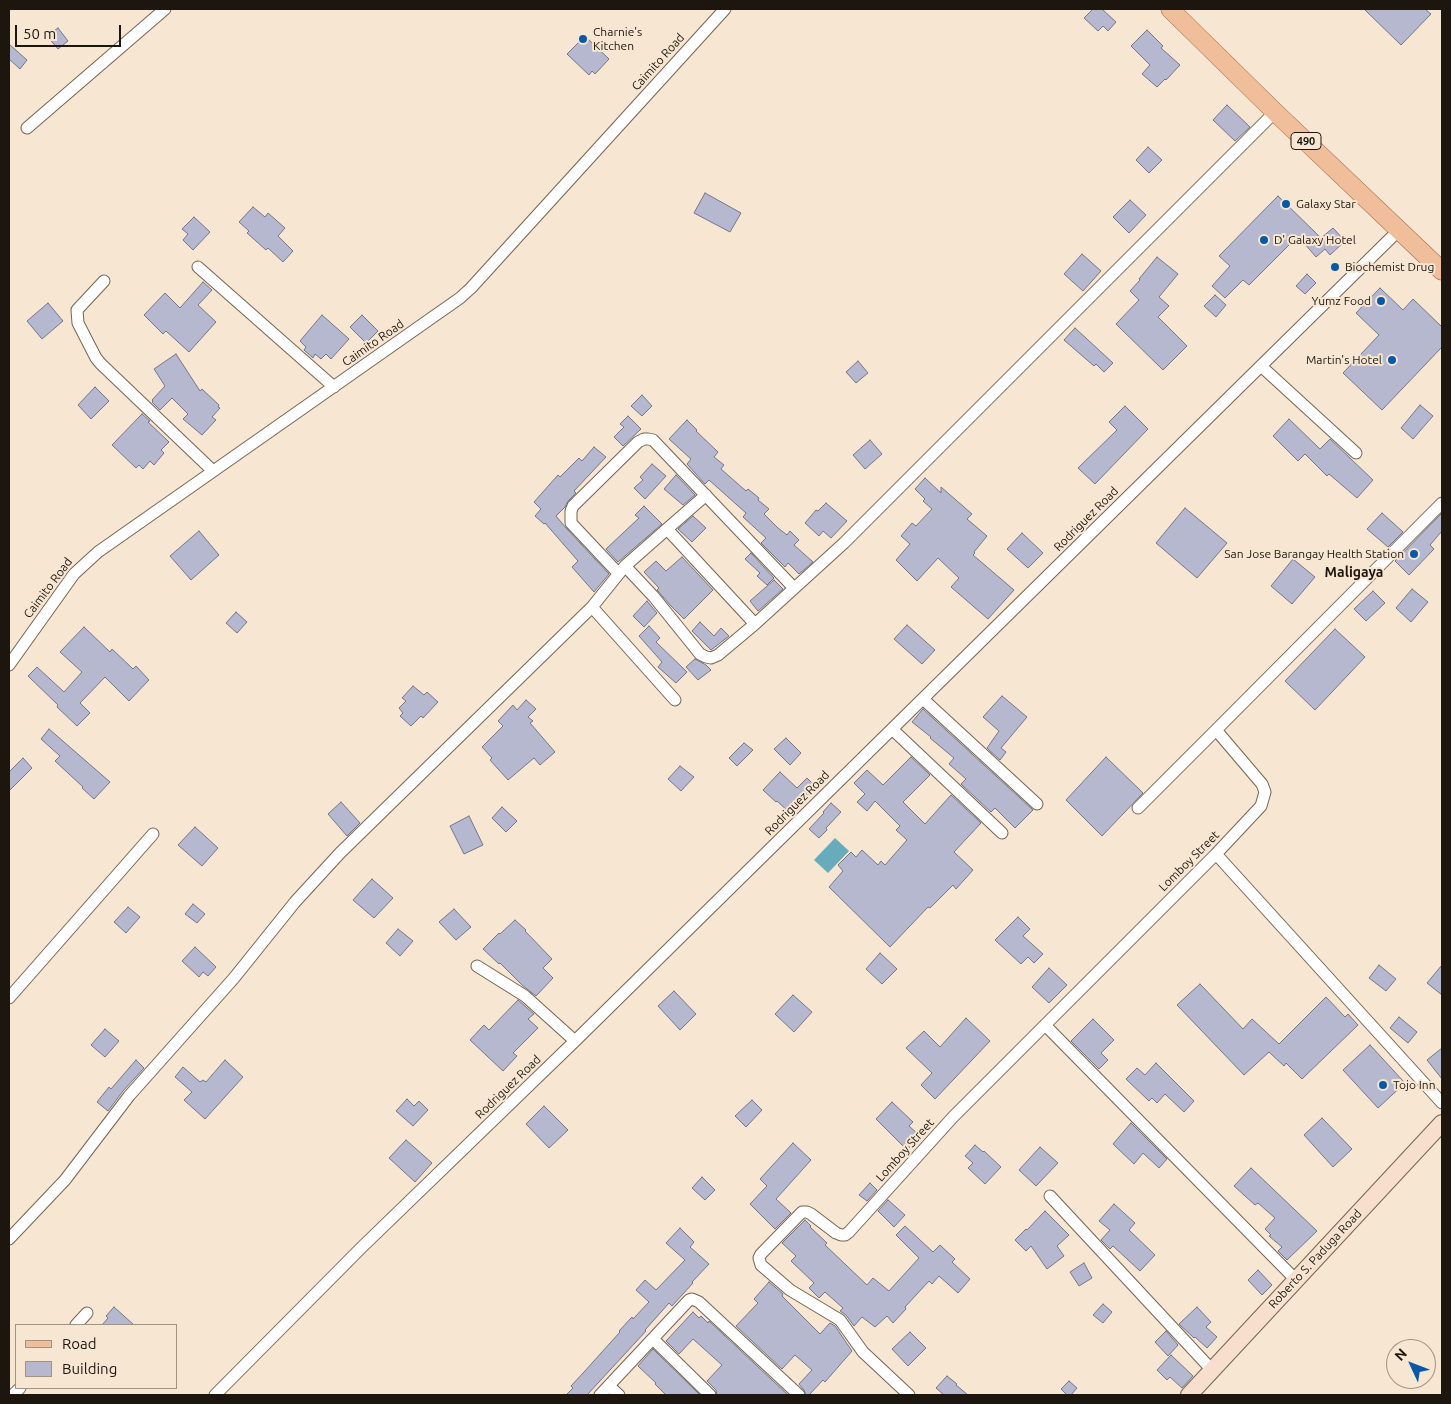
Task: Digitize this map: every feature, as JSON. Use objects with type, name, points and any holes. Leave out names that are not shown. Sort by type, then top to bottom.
[{"type":"main road","name":"490","points":[[1170,9],[1442,271]]},
{"type":"street","points":[[27,128],[165,9]]},
{"type":"street","name":"Caimito Road","points":[[9,665],[66,584],[98,552],[466,293],[726,9]]},
{"type":"street","points":[[794,588],[653,440],[644,438],[638,442],[571,511],[571,523],[654,597],[700,654],[712,658],[718,655],[755,624],[844,543],[1275,112]]},
{"type":"street","name":"Rodriguez Road","points":[[215,1395],[362,1246],[575,1042],[1399,230]]},
{"type":"street","points":[[198,266],[334,387]]},
{"type":"street","points":[[104,281],[77,310],[78,323],[96,358],[213,471]]},
{"type":"street","points":[[1261,366],[1356,453]]},
{"type":"street","points":[[9,1239],[65,1180],[129,1096],[234,978],[295,902],[340,853],[592,607],[622,570],[667,528],[706,496]]},
{"type":"street","points":[[1138,808],[1442,503]]},
{"type":"street","points":[[667,528],[755,624]]},
{"type":"street","points":[[592,607],[675,700]]},
{"type":"street","points":[[923,699],[1038,804]]},
{"type":"street","points":[[892,729],[1002,833]]},
{"type":"street","name":"Lomboy Street","points":[[909,1395],[863,1352],[840,1320],[790,1290],[761,1265],[761,1254],[802,1212],[811,1214],[836,1233],[841,1235],[850,1232],[953,1117],[1262,806],[1265,792],[1262,784],[1216,730]]},
{"type":"street","points":[[9,998],[153,834]]},
{"type":"street","points":[[1216,854],[1442,1103]]},
{"type":"street","points":[[477,966],[525,996],[575,1042]]},
{"type":"street","points":[[1045,1025],[1296,1280]]},
{"type":"street","name":"Roberto S. Paduga Road","points":[[1188,1395],[1442,1123]]},
{"type":"street","points":[[1050,1196],[1212,1370]]},
{"type":"street","points":[[600,1395],[688,1300],[692,1299],[696,1300],[799,1395]]},
{"type":"street","points":[[77,1324],[87,1313]]},
{"type":"street","points":[[653,1339],[710,1395]]},
{"type":"street","points":[[609,1386],[619,1395]]},
{"type":"water","points":[[835,838],[849,851],[828,873],[814,860]]},
{"type":"building","points":[[1093,9],[1102,9],[1116,22],[1108,31],[1103,26],[1098,31],[1084,18]]},
{"type":"building","points":[[1364,9],[1425,9],[1431,14],[1401,45]]},
{"type":"building","points":[[58,28],[68,41],[58,49],[47,36]]},
{"type":"building","points":[[1147,30],[1163,46],[1161,48],[1180,65],[1157,87],[1142,74],[1150,65],[1131,46]]},
{"type":"building","points":[[585,36],[609,59],[595,74],[592,71],[589,75],[567,54]]},
{"type":"building","points":[[9,44],[27,60],[20,69],[9,59]]},
{"type":"building","points":[[1227,105],[1250,127],[1235,141],[1213,120]]},
{"type":"building","points":[[1148,147],[1162,160],[1149,173],[1136,160]]},
{"type":"building","points":[[705,193],[741,213],[730,232],[694,213]]},
{"type":"building","name":"D' Galaxy Hotel","points":[[1278,196],[1321,238],[1333,228],[1345,241],[1330,255],[1325,249],[1316,257],[1298,236],[1249,285],[1243,280],[1225,298],[1212,286],[1230,266],[1219,256]]},
{"type":"building","points":[[1130,200],[1146,215],[1129,233],[1113,217]]},
{"type":"building","points":[[253,207],[265,217],[268,213],[285,228],[278,236],[293,251],[283,262],[247,233],[249,231],[239,222]]},
{"type":"building","points":[[194,217],[210,232],[193,250],[183,240],[188,234],[182,229]]},
{"type":"building","points":[[1082,254],[1101,271],[1083,291],[1064,274]]},
{"type":"building","points":[[1157,257],[1178,274],[1159,297],[1169,306],[1158,317],[1187,346],[1163,370],[1116,324],[1139,300],[1130,291]]},
{"type":"building","points":[[1307,274],[1316,283],[1305,294],[1296,286]]},
{"type":"building","points":[[203,282],[212,290],[198,305],[216,322],[189,352],[166,331],[163,334],[144,315],[165,293],[180,308]]},
{"type":"building","name":"Martin's Hotel","points":[[1380,288],[1403,310],[1413,299],[1442,327],[1442,347],[1382,410],[1343,373],[1379,335],[1356,313]]},
{"type":"building","points":[[1215,295],[1226,305],[1216,317],[1204,306]]},
{"type":"building","points":[[48,303],[63,321],[42,339],[27,321]]},
{"type":"building","points":[[322,315],[349,339],[331,359],[326,354],[321,359],[315,354],[313,358],[304,350],[306,347],[300,341]]},
{"type":"building","points":[[362,315],[378,331],[366,343],[350,327]]},
{"type":"building","points":[[1075,328],[1113,363],[1104,372],[1096,364],[1094,366],[1064,340]]},
{"type":"building","points":[[176,354],[200,391],[202,389],[220,408],[212,417],[216,420],[202,435],[183,419],[188,414],[172,398],[160,410],[152,402],[165,386],[154,369]]},
{"type":"building","points":[[858,361],[868,373],[856,383],[846,372]]},
{"type":"building","points":[[95,387],[109,401],[91,419],[78,405]]},
{"type":"building","points":[[642,395],[652,406],[642,416],[631,406]]},
{"type":"building","points":[[1420,405],[1433,416],[1413,439],[1401,428]]},
{"type":"building","points":[[1125,406],[1148,429],[1095,484],[1078,468],[1117,430],[1109,422]]},
{"type":"building","points":[[142,414],[169,442],[161,450],[164,453],[154,465],[150,461],[143,469],[139,465],[136,468],[112,445]]},
{"type":"building","points":[[628,416],[641,429],[623,446],[614,437],[624,427],[620,424]]},
{"type":"building","points":[[1289,419],[1320,449],[1330,439],[1373,480],[1357,498],[1329,474],[1327,476],[1305,454],[1298,461],[1273,436]]},
{"type":"building","points":[[687,420],[718,452],[714,457],[724,465],[721,469],[746,491],[748,489],[759,498],[758,500],[769,509],[764,514],[778,528],[787,535],[790,531],[799,540],[794,545],[813,562],[799,574],[788,563],[785,567],[761,543],[766,538],[743,517],[746,513],[709,480],[705,484],[687,464],[691,459],[669,439]]},
{"type":"building","points":[[870,440],[882,454],[865,469],[853,455]]},
{"type":"building","points":[[594,447],[606,457],[574,491],[576,493],[556,516],[609,574],[594,592],[572,567],[578,561],[545,523],[535,516],[541,509],[534,502],[558,475],[560,477],[579,458],[582,461]]},
{"type":"building","points":[[652,464],[666,476],[645,499],[634,488],[643,480],[640,477]]},
{"type":"building","points":[[676,475],[695,495],[683,505],[664,489]]},
{"type":"building","points":[[925,478],[941,493],[941,487],[972,514],[967,519],[987,536],[973,555],[1014,590],[988,619],[951,587],[959,578],[938,558],[917,581],[896,560],[910,544],[901,536],[912,523],[916,526],[932,509],[923,501],[925,499],[915,489]]},
{"type":"building","points":[[826,503],[847,521],[831,538],[823,531],[819,536],[805,523],[816,510],[818,511]]},
{"type":"building","points":[[644,506],[662,524],[618,562],[606,549],[639,518],[635,515]]},
{"type":"building","points":[[1185,508],[1227,543],[1197,578],[1156,543]]},
{"type":"building","points":[[1382,513],[1403,532],[1388,547],[1367,529]]},
{"type":"building","name":"San Jose Barangay Health Station","points":[[1442,513],[1442,531],[1430,545],[1434,549],[1409,575],[1395,561]]},
{"type":"building","points":[[693,516],[706,528],[692,542],[678,529]]},
{"type":"building","points":[[199,531],[219,555],[191,580],[170,556]]},
{"type":"building","points":[[1022,533],[1043,553],[1028,568],[1007,549]]},
{"type":"building","points":[[751,553],[774,578],[767,585],[757,576],[760,573],[745,559]]},
{"type":"building","points":[[682,557],[713,590],[684,619],[657,590],[659,588],[644,572],[656,561],[666,571]]},
{"type":"building","points":[[1293,559],[1315,577],[1292,604],[1271,586]]},
{"type":"building","points":[[774,580],[783,589],[758,611],[750,601]]},
{"type":"building","points":[[1412,589],[1428,602],[1411,622],[1396,608]]},
{"type":"building","points":[[1373,591],[1385,603],[1366,621],[1354,609]]},
{"type":"building","points":[[647,601],[657,613],[644,627],[633,616]]},
{"type":"building","points":[[236,612],[247,622],[237,633],[226,623]]},
{"type":"building","points":[[700,622],[714,636],[721,628],[729,636],[711,650],[692,631]]},
{"type":"building","points":[[907,625],[935,650],[922,664],[894,639]]},
{"type":"building","points":[[649,626],[660,638],[656,642],[687,672],[676,683],[658,667],[662,662],[639,636]]},
{"type":"building","points":[[84,627],[110,652],[112,649],[133,669],[136,666],[149,680],[129,701],[105,677],[80,703],[90,713],[77,726],[28,676],[37,667],[64,692],[82,672],[60,652]]},
{"type":"building","points":[[1335,629],[1365,657],[1315,710],[1285,681]]},
{"type":"building","points":[[695,659],[711,670],[698,680],[686,667]]},
{"type":"building","points":[[413,686],[424,695],[427,692],[438,702],[423,718],[421,716],[411,726],[400,716],[403,713],[399,708],[406,701],[402,698]]},
{"type":"building","points":[[1002,696],[1027,717],[1001,748],[1006,752],[1000,760],[987,748],[999,731],[983,717]]},
{"type":"building","points":[[526,700],[536,709],[528,717],[533,721],[530,723],[555,752],[540,765],[534,758],[508,780],[490,760],[492,758],[482,747],[503,726],[498,721],[513,705],[517,710]]},
{"type":"building","points":[[923,709],[1033,810],[1015,828],[995,808],[991,812],[961,784],[966,779],[949,764],[954,758],[912,722]]},
{"type":"building","points":[[49,729],[110,782],[94,799],[55,761],[60,756],[41,739]]},
{"type":"building","points":[[786,738],[801,753],[790,765],[774,749]]},
{"type":"building","points":[[744,743],[753,750],[737,766],[729,758]]},
{"type":"building","points":[[911,757],[930,775],[903,802],[925,824],[951,795],[981,823],[954,852],[973,870],[956,889],[953,885],[930,908],[928,907],[890,947],[829,887],[843,871],[838,865],[851,852],[856,857],[862,850],[878,865],[881,861],[885,865],[907,840],[896,830],[900,826],[875,801],[867,811],[857,802],[865,794],[854,783],[867,770],[883,785]]},
{"type":"building","points":[[1106,757],[1143,793],[1102,836],[1066,800]]},
{"type":"building","points":[[23,758],[32,768],[9,791],[9,772]]},
{"type":"building","points":[[680,766],[694,777],[681,791],[668,779]]},
{"type":"building","points":[[780,772],[797,788],[807,778],[816,787],[790,813],[763,790]]},
{"type":"building","points":[[341,802],[360,823],[347,836],[328,814]]},
{"type":"building","points":[[831,803],[841,812],[819,838],[809,829]]},
{"type":"building","points":[[502,807],[517,821],[506,832],[492,818]]},
{"type":"building","points":[[469,816],[483,845],[464,854],[450,826]]},
{"type":"building","points":[[195,827],[218,848],[202,866],[178,845]]},
{"type":"building","points":[[372,879],[393,898],[374,918],[353,900]]},
{"type":"building","points":[[193,904],[205,914],[197,923],[185,914]]},
{"type":"building","points":[[128,907],[140,917],[126,933],[114,922]]},
{"type":"building","points":[[454,909],[471,927],[456,940],[439,922]]},
{"type":"building","points":[[1018,917],[1030,929],[1023,936],[1043,954],[1034,963],[1028,957],[1021,964],[995,940]]},
{"type":"building","points":[[515,920],[552,959],[543,968],[553,978],[536,996],[483,949]]},
{"type":"building","points":[[398,929],[413,941],[400,956],[386,943]]},
{"type":"building","points":[[195,947],[216,967],[208,976],[203,972],[199,977],[182,961]]},
{"type":"building","points":[[880,953],[897,969],[882,984],[866,969]]},
{"type":"building","points":[[1379,965],[1396,979],[1386,991],[1369,978]]},
{"type":"building","points":[[1442,965],[1442,995],[1427,983]]},
{"type":"building","points":[[1049,968],[1067,985],[1049,1003],[1032,987]]},
{"type":"building","points":[[1200,984],[1243,1029],[1252,1019],[1279,1044],[1326,997],[1345,1017],[1348,1014],[1358,1025],[1302,1079],[1286,1063],[1284,1066],[1269,1052],[1244,1075],[1177,1005]]},
{"type":"building","points":[[674,991],[696,1014],[680,1030],[658,1006]]},
{"type":"building","points":[[793,995],[812,1012],[794,1032],[775,1014]]},
{"type":"building","points":[[518,1000],[534,1014],[528,1019],[538,1028],[513,1053],[517,1056],[503,1071],[470,1040],[484,1025],[489,1030]]},
{"type":"building","points":[[1399,1017],[1417,1032],[1408,1043],[1390,1028]]},
{"type":"building","points":[[966,1018],[990,1041],[935,1099],[921,1085],[932,1073],[906,1048],[924,1031],[940,1047]]},
{"type":"building","points":[[1093,1019],[1114,1040],[1101,1053],[1108,1060],[1099,1069],[1071,1041]]},
{"type":"building","points":[[105,1029],[119,1041],[105,1057],[91,1045]]},
{"type":"building","points":[[1370,1045],[1405,1083],[1378,1108],[1343,1070]]},
{"type":"building","points":[[1442,1048],[1442,1079],[1427,1060]]},
{"type":"building","points":[[136,1060],[144,1068],[108,1111],[97,1102]]},
{"type":"building","points":[[225,1060],[243,1077],[205,1119],[184,1100],[192,1092],[175,1077],[183,1067],[200,1082],[203,1080],[206,1082]]},
{"type":"building","points":[[1156,1063],[1194,1101],[1184,1112],[1165,1094],[1157,1103],[1152,1098],[1149,1101],[1126,1079],[1137,1068],[1145,1075]]},
{"type":"building","points":[[407,1099],[414,1106],[419,1101],[428,1110],[413,1126],[396,1111]]},
{"type":"building","points":[[752,1100],[762,1110],[746,1127],[735,1116]]},
{"type":"building","points":[[892,1102],[913,1122],[909,1126],[920,1136],[907,1150],[876,1119]]},
{"type":"building","points":[[544,1106],[568,1130],[549,1148],[526,1124]]},
{"type":"building","points":[[1322,1118],[1352,1149],[1333,1167],[1304,1135]]},
{"type":"building","points":[[1131,1123],[1167,1159],[1159,1168],[1143,1153],[1134,1164],[1113,1144]]},
{"type":"building","points":[[406,1140],[432,1163],[415,1182],[389,1158]]},
{"type":"building","points":[[793,1143],[811,1160],[776,1199],[791,1213],[775,1229],[750,1204],[767,1186],[760,1179]]},
{"type":"building","points":[[975,1145],[1001,1167],[985,1184],[968,1168],[973,1163],[965,1156]]},
{"type":"building","points":[[1040,1147],[1058,1163],[1036,1186],[1019,1170]]},
{"type":"building","points":[[1251,1168],[1317,1231],[1287,1260],[1278,1251],[1282,1247],[1269,1236],[1271,1235],[1265,1229],[1275,1218],[1258,1203],[1255,1205],[1234,1186]]},
{"type":"building","points":[[702,1177],[715,1190],[705,1200],[692,1188]]},
{"type":"building","points":[[870,1183],[877,1190],[867,1201],[859,1195]]},
{"type":"building","points":[[888,1200],[905,1215],[894,1227],[878,1211]]},
{"type":"building","points":[[1114,1204],[1135,1223],[1129,1230],[1155,1255],[1140,1271],[1113,1246],[1110,1249],[1101,1240],[1110,1230],[1099,1221]]},
{"type":"building","points":[[1045,1211],[1069,1235],[1057,1246],[1064,1256],[1047,1269],[1031,1246],[1026,1251],[1015,1240]]},
{"type":"building","points":[[805,1220],[827,1243],[825,1245],[867,1285],[873,1278],[889,1291],[919,1258],[896,1235],[905,1226],[933,1252],[940,1245],[955,1259],[952,1262],[970,1279],[958,1293],[939,1276],[932,1284],[929,1281],[893,1323],[887,1316],[875,1327],[862,1317],[854,1326],[846,1315],[840,1311],[843,1308],[825,1292],[819,1298],[809,1288],[814,1283],[791,1261],[796,1256],[782,1243]]},
{"type":"building","points":[[680,1228],[694,1242],[690,1247],[709,1264],[672,1306],[669,1303],[587,1395],[566,1395],[573,1388],[571,1386],[619,1331],[649,1302],[636,1290],[645,1280],[656,1290],[685,1260],[666,1243]]},
{"type":"building","points":[[1084,1263],[1092,1278],[1079,1286],[1070,1272]]},
{"type":"building","points":[[1258,1270],[1272,1285],[1262,1295],[1248,1280]]},
{"type":"building","points":[[769,1282],[783,1294],[782,1296],[820,1334],[830,1323],[835,1326],[852,1351],[825,1382],[823,1380],[809,1395],[806,1395],[799,1384],[812,1370],[795,1355],[782,1369],[736,1326],[758,1303],[754,1299]]},
{"type":"building","points":[[1103,1304],[1112,1312],[1103,1323],[1093,1315]]},
{"type":"building","points":[[114,1307],[133,1324],[103,1324],[108,1318],[106,1316]]},
{"type":"building","points":[[1197,1307],[1211,1322],[1206,1327],[1217,1337],[1207,1348],[1179,1324]]},
{"type":"building","points":[[693,1312],[699,1318],[701,1316],[708,1323],[709,1321],[788,1395],[717,1395],[716,1390],[707,1381],[722,1365],[693,1339],[679,1354],[666,1341]]},
{"type":"building","points":[[1166,1331],[1178,1345],[1168,1356],[1155,1342]]},
{"type":"building","points":[[910,1332],[926,1348],[908,1366],[892,1349]]},
{"type":"building","points":[[653,1349],[700,1395],[666,1395],[638,1366]]},
{"type":"building","points":[[1171,1355],[1193,1376],[1182,1388],[1170,1377],[1167,1380],[1157,1370]]},
{"type":"building","points":[[947,1376],[968,1395],[944,1395],[936,1388]]},
{"type":"building","points":[[1069,1381],[1077,1388],[1071,1395],[1067,1395],[1061,1389]]},
{"type":"place","name":"Charnie's Kitchen","points":[[583,39]]},
{"type":"place","name":"Galaxy Star","points":[[1286,204]]},
{"type":"place","name":"D' Galaxy Hotel","points":[[1264,240]]},
{"type":"place","name":"Biochemist Drug","points":[[1335,267]]},
{"type":"place","name":"Yumz Food","points":[[1381,301]]},
{"type":"place","name":"Martin's Hotel","points":[[1392,360]]},
{"type":"place","name":"San Jose Barangay Health Station","points":[[1414,554]]},
{"type":"place","name":"Tojo Inn","points":[[1383,1085]]},
{"type":"district","name":"Maligaya","points":[[1354,572]]}]
